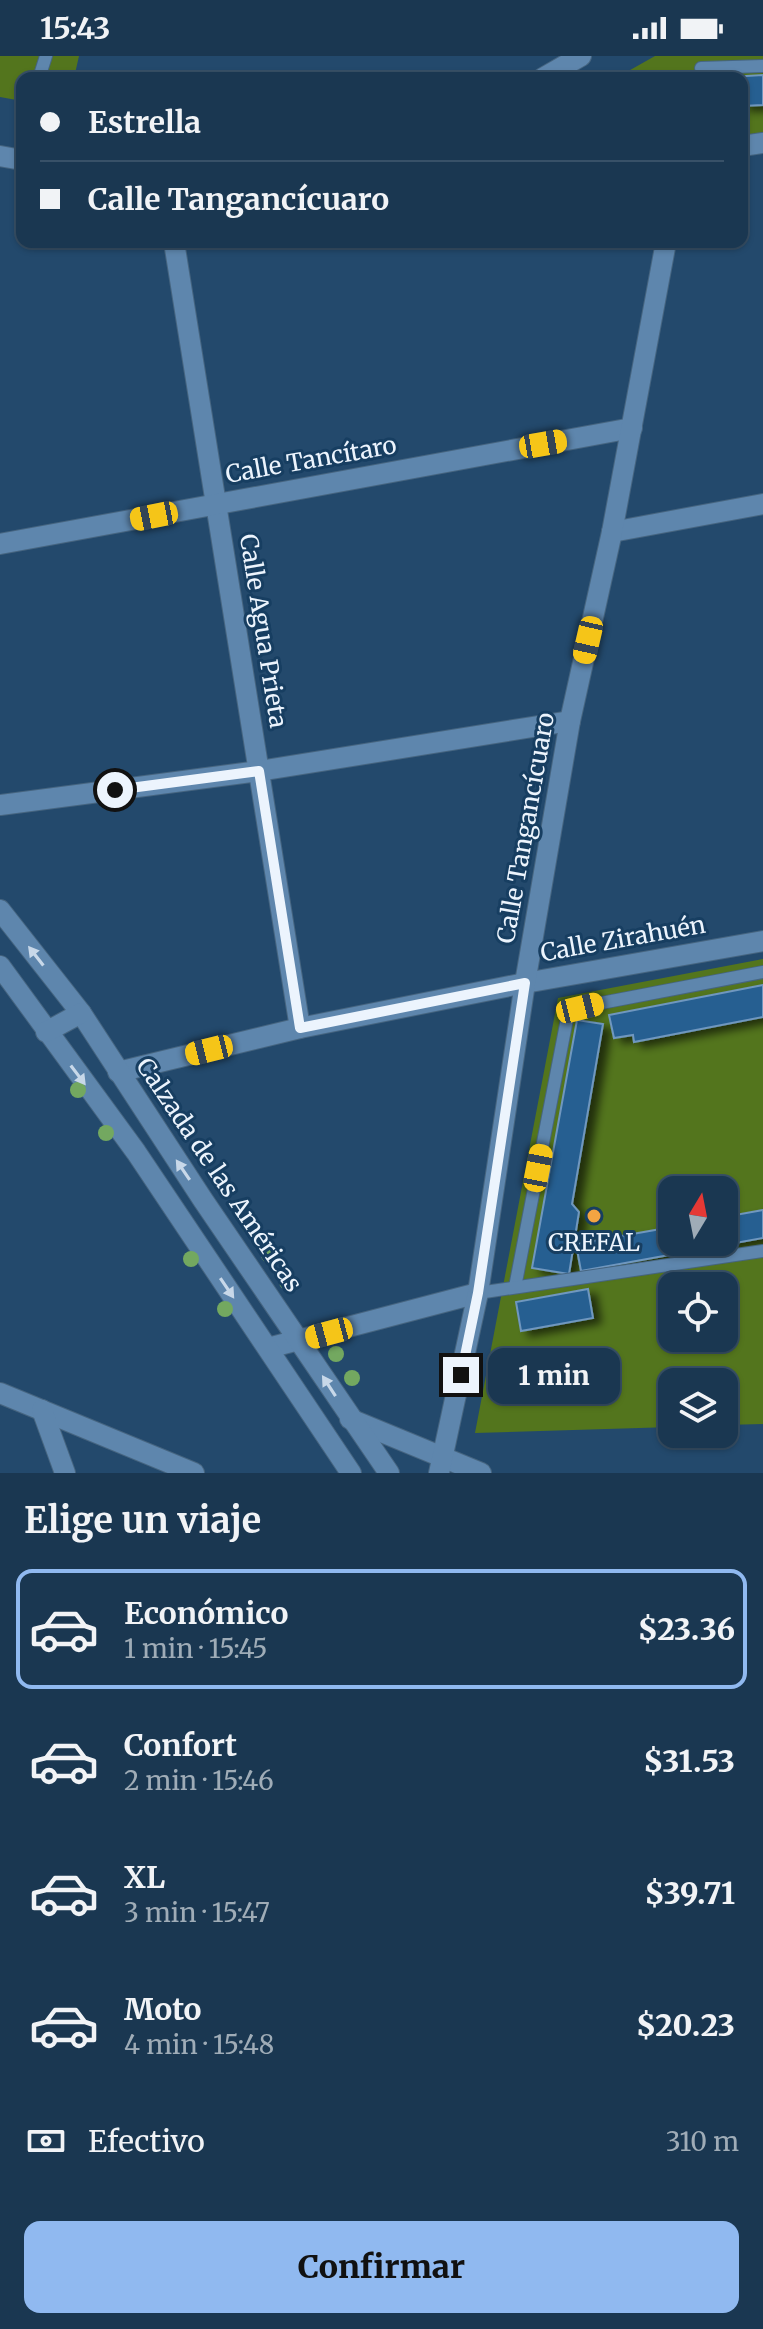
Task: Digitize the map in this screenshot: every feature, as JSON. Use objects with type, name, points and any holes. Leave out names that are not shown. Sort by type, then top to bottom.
[{"type":"street","points":[[561,72],[581,56]]},
{"type":"street","name":"Calle Agua Prieta","points":[[175,248],[300,1028]]},
{"type":"street","name":"Calle Tangancícuaro","points":[[441,1465],[478,1293],[525,983],[570,721],[612,532],[665,248]]},
{"type":"street","name":"Calle Tancítaro","points":[[0,544],[632,428]]},
{"type":"street","points":[[612,532],[763,504]]},
{"type":"street","points":[[0,805],[259,771],[570,721]]},
{"type":"street","name":"Calzada de las Américas","points":[[0,910],[81,1013],[389,1473]]},
{"type":"street","name":"Calle Zirahuén","points":[[118,1072],[300,1028],[525,983],[763,941]]},
{"type":"street","points":[[0,966],[136,1152],[351,1473]]},
{"type":"street","points":[[46,1032],[81,1013]]},
{"type":"street","points":[[268,1348],[478,1293]]},
{"type":"street","points":[[0,1393],[194,1473]]},
{"type":"street","points":[[42,1410],[65,1473]]},
{"type":"street","points":[[350,1419],[441,1465],[481,1473]]},
{"type":"lane","points":[[701,68],[763,66]]},
{"type":"lane","points":[[515,1287],[567,1019],[580,1008],[596,1004],[763,972]]},
{"type":"lane","points":[[478,1293],[763,1251]]},
{"type":"green space","points":[[0,56],[79,56],[75,72],[16,72],[16,100],[0,97]]},
{"type":"green space","points":[[655,56],[763,56],[763,139],[748,141],[748,72],[627,72]]},
{"type":"green space","name":"CREFAL","points":[[763,959],[763,1424],[738,1425],[738,1368],[658,1368],[658,1427],[475,1433],[558,998]]},
{"type":"building","points":[[763,75],[763,105],[748,106],[748,76]]},
{"type":"building","points":[[763,985],[763,1017],[634,1042],[633,1035],[614,1038],[609,1015]]},
{"type":"building","points":[[577,1020],[603,1024],[572,1204],[579,1212],[569,1274],[532,1268]]},
{"type":"building","points":[[763,1210],[763,1238],[738,1243],[738,1214]]},
{"type":"building","points":[[658,1229],[658,1256],[664,1256],[581,1271],[576,1244]]},
{"type":"building","points":[[588,1289],[593,1318],[521,1331],[516,1302]]},
{"type":"place","name":"CREFAL","points":[[594,1216]]},
{"type":"route","points":[[115,790],[259,771],[300,1028],[525,983],[478,1293],[461,1375]]}]
